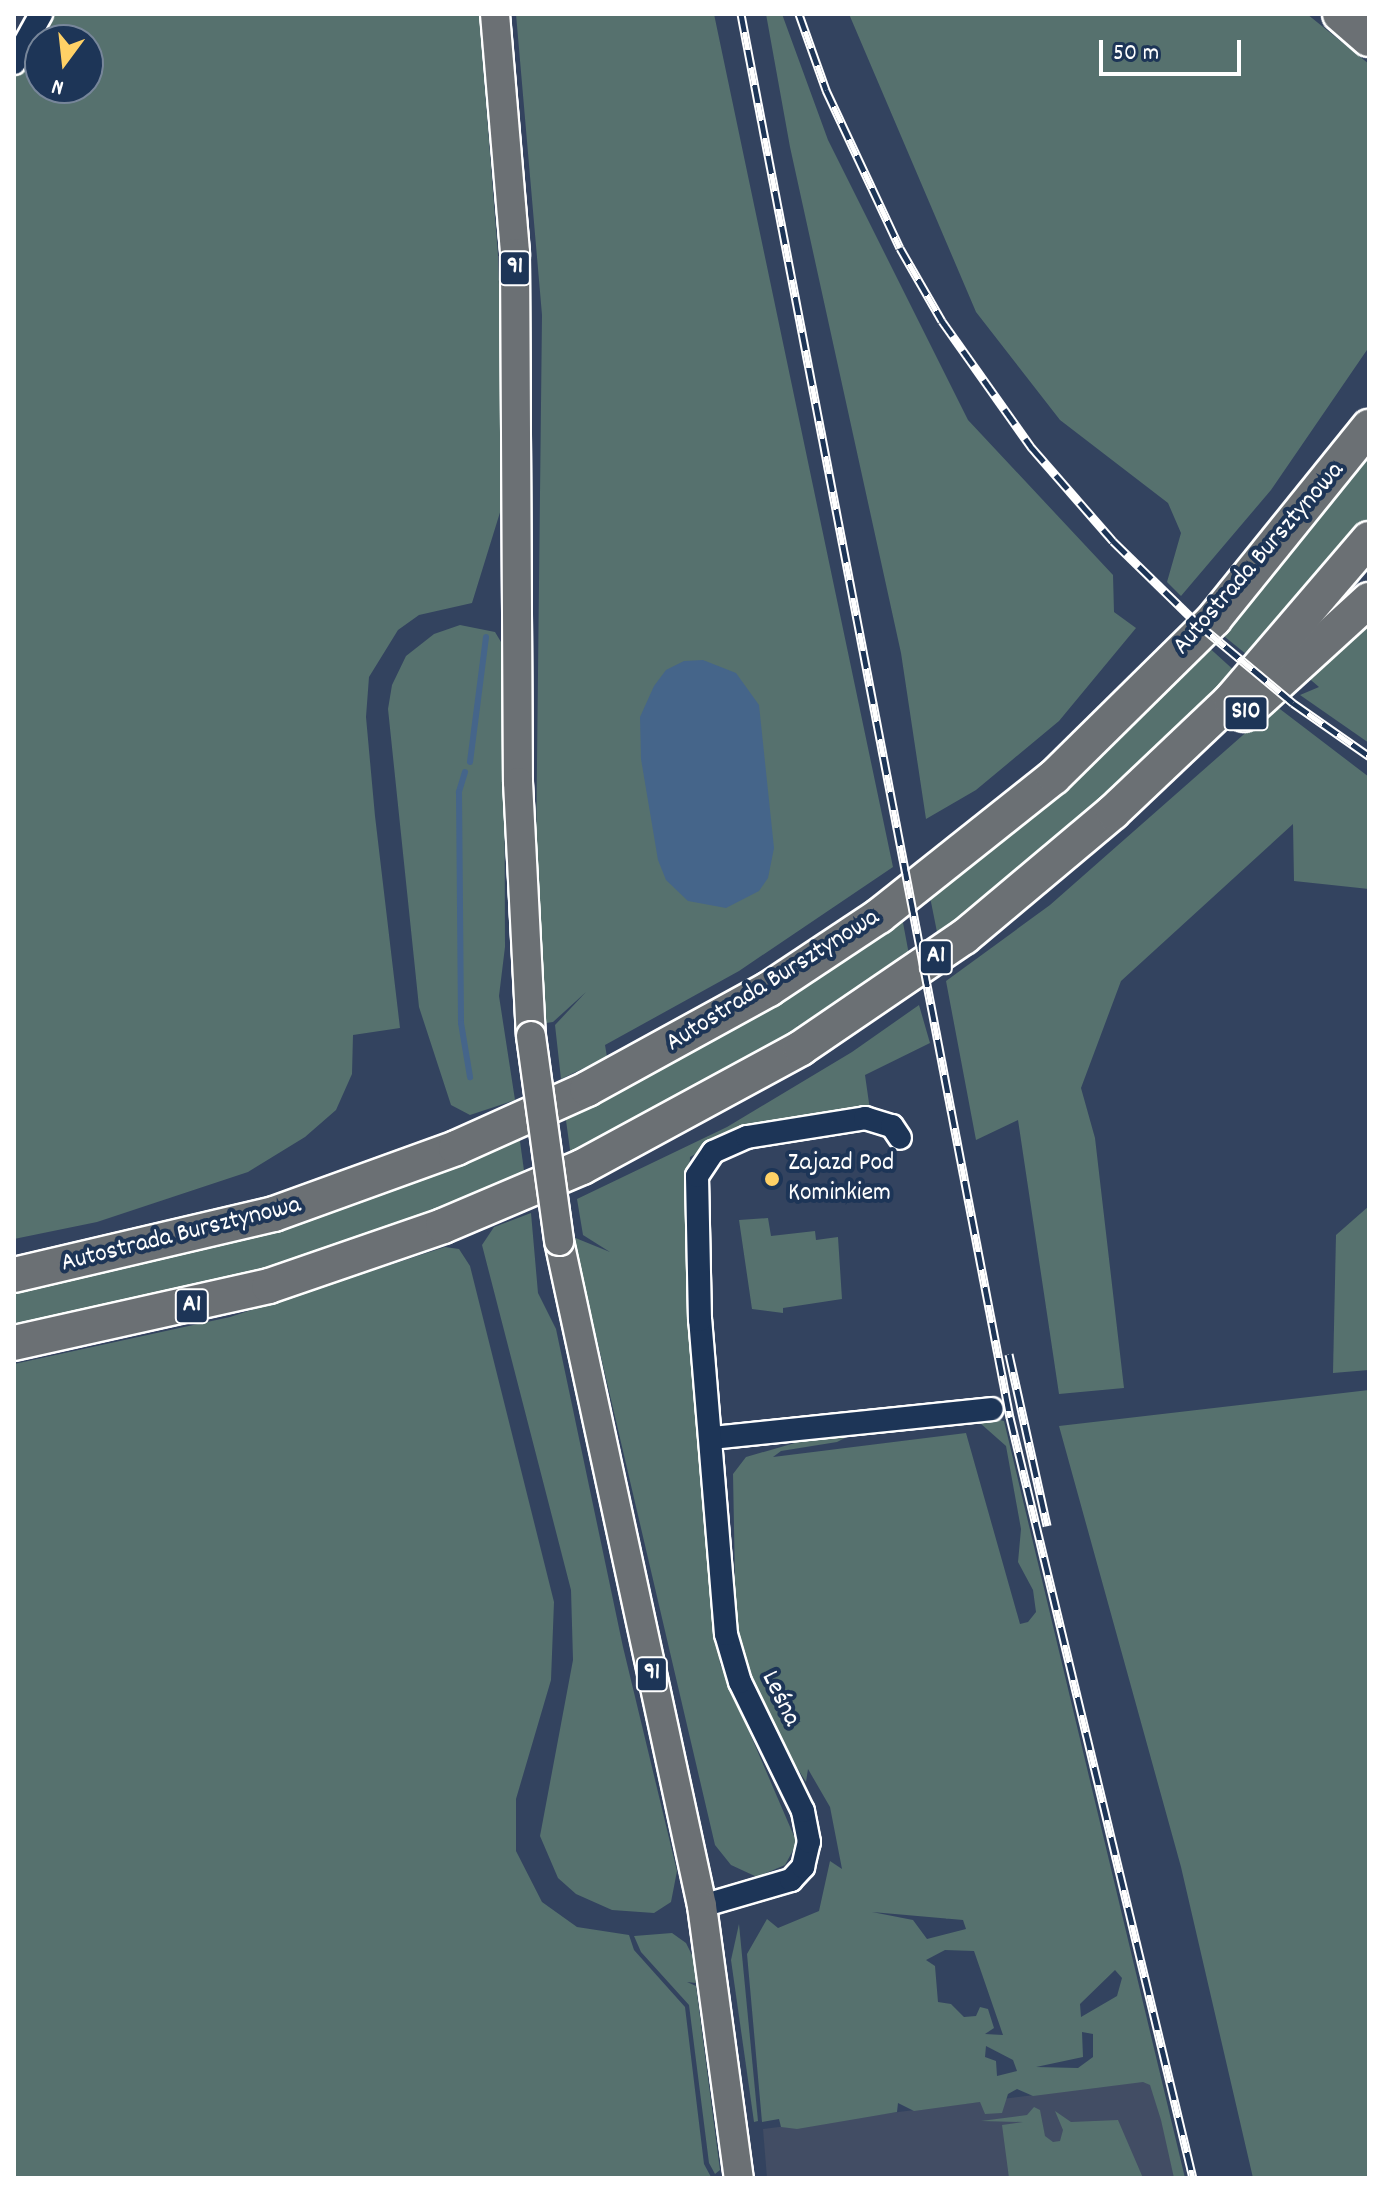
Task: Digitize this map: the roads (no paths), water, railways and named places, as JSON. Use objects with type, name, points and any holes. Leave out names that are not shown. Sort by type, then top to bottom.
[{"type":"highway","points":[[1340,14],[1369,39]]},
{"type":"highway","name":"Autostrada Bursztynowa","points":[[14,1275],[274,1214],[456,1148],[587,1089],[769,989],[879,916],[1054,777],[1214,619],[1369,427]]},
{"type":"highway","name":"A1","points":[[14,1343],[269,1286],[443,1226],[582,1167],[732,1088],[859,1011],[964,937],[1113,812],[1231,700],[1369,539]]},
{"type":"highway","name":"S10","points":[[1113,812],[1182,771],[1369,600]]},
{"type":"main road","name":"91","points":[[495,14],[515,253],[518,782],[531,1036],[559,1241],[702,1906],[739,2178]]},
{"type":"street","points":[[14,63],[41,14]]},
{"type":"street","name":"Leśna","points":[[702,1906],[783,1885],[803,1867],[809,1850],[803,1811],[729,1648],[699,1306],[697,1176],[703,1161],[747,1137],[851,1119],[879,1121],[892,1126],[900,1138]]},
{"type":"street","points":[[712,1438],[991,1409]]},
{"type":"waterway","points":[[470,762],[486,637]]},
{"type":"waterway","points":[[465,772],[459,792],[461,1023],[470,1077]]},
{"type":"railway","points":[[741,14],[1010,1417],[1193,2178]]},
{"type":"railway","points":[[799,14],[826,90],[900,248],[942,321],[1032,448],[1113,541],[1197,623],[1293,703],[1369,756]]},
{"type":"railway","points":[[1009,1354],[1047,1526]]},
{"type":"place","name":"Zajazd Pod Kominkiem","points":[[772,1179]]}]
